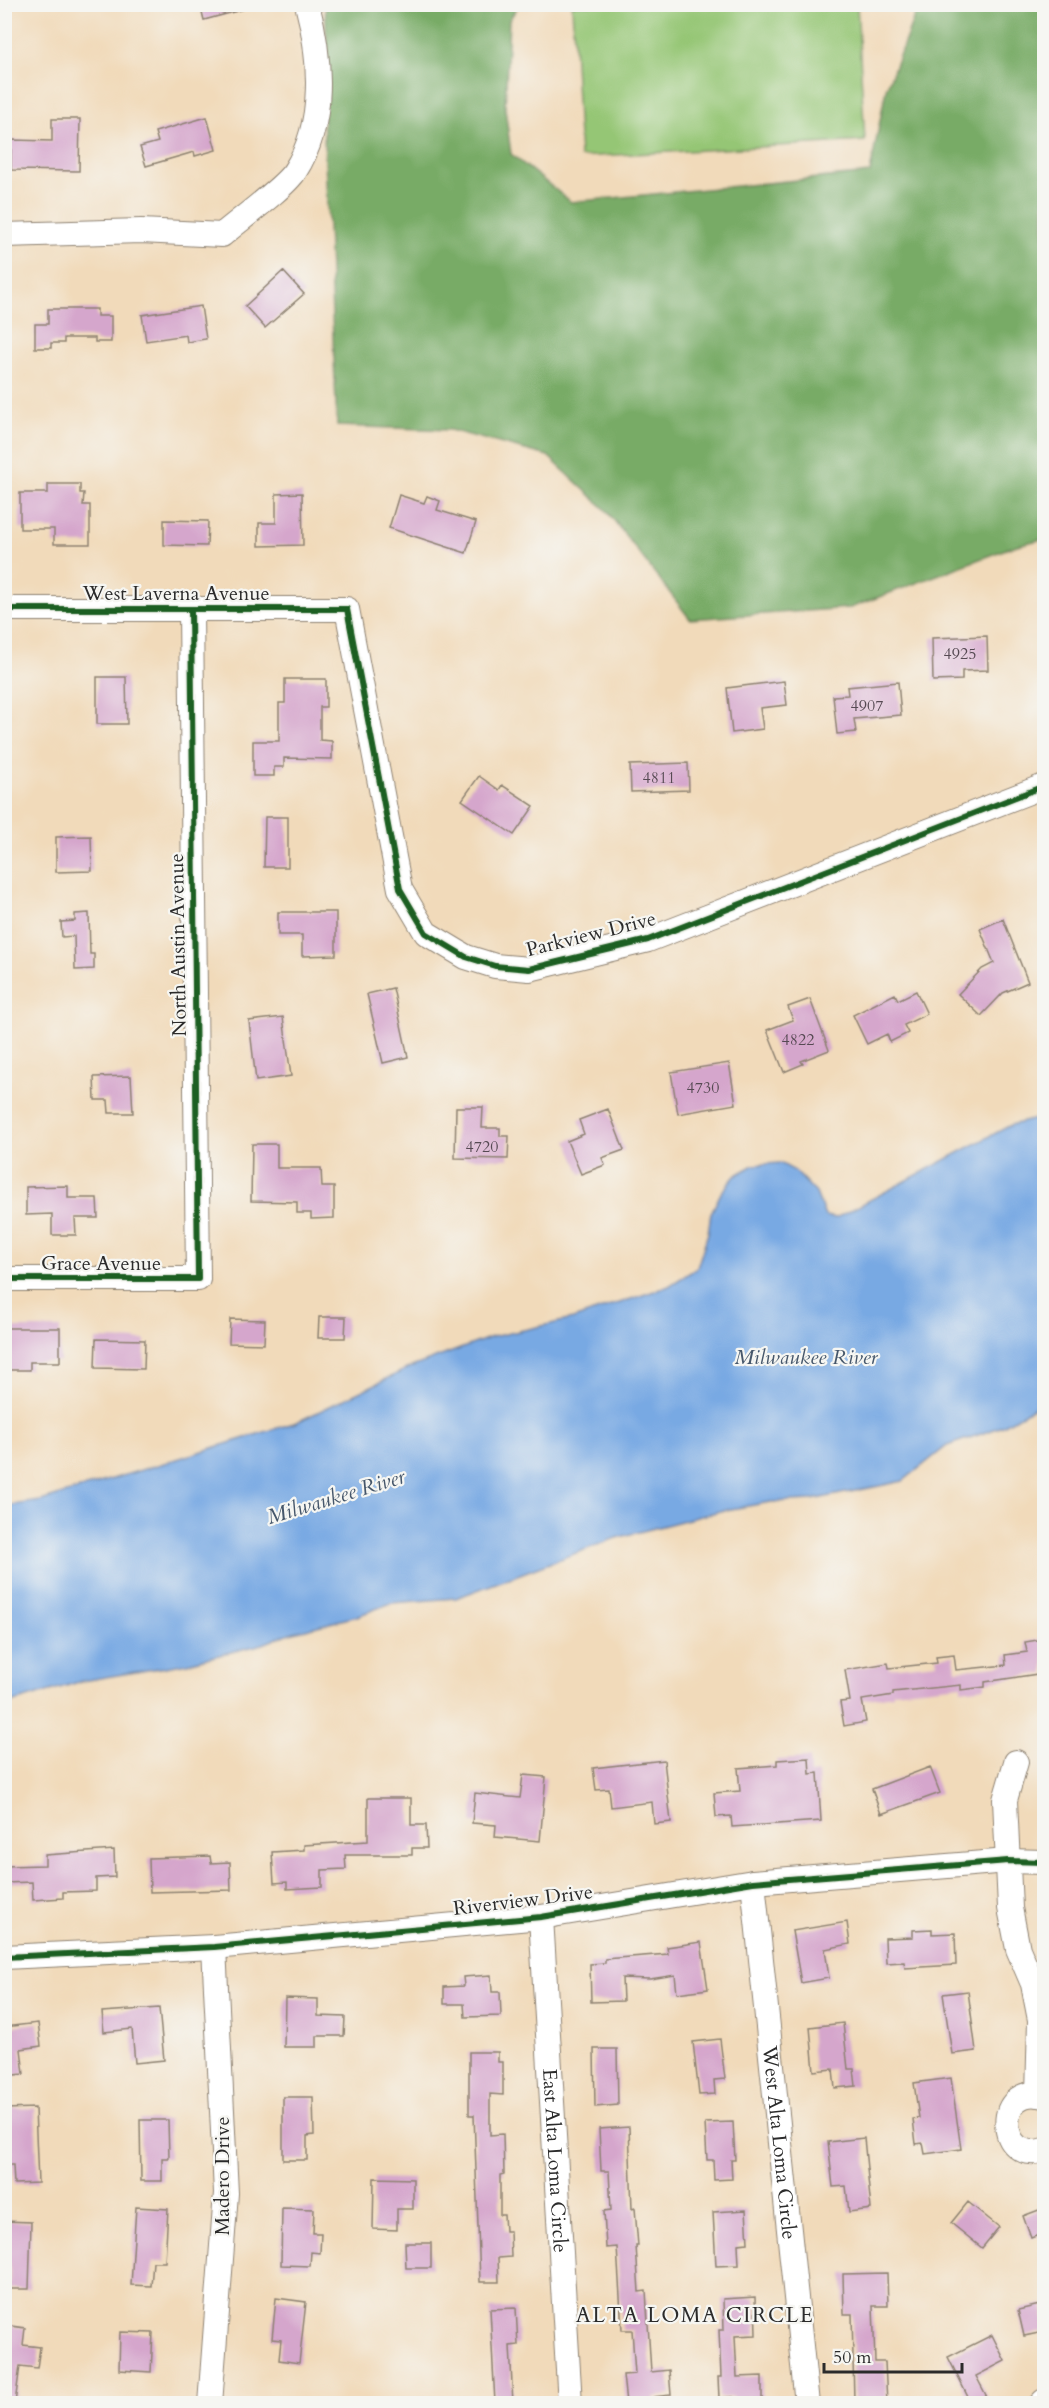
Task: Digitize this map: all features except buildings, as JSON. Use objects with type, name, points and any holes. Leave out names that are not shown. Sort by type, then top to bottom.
[{"type":"street","points":[[4,235],[141,231],[222,235],[294,172],[306,146],[315,110],[318,66],[315,36],[307,4]]},
{"type":"street","name":"West Laverna Avenue","points":[[4,609],[348,609]]},
{"type":"street","name":"North Austin Avenue","points":[[191,609],[198,1279]]},
{"type":"street","name":"Parkview Drive","points":[[348,609],[400,889],[426,933],[466,957],[495,966],[529,969],[648,940],[1044,786]]},
{"type":"street","name":"Grace Avenue","points":[[4,1279],[198,1279]]},
{"type":"street","points":[[1017,1762],[1005,1800],[1010,1908],[1018,1949],[1033,1984],[1040,2020],[1041,2096],[1019,2099],[1008,2115],[1006,2124],[1008,2134],[1021,2148],[1031,2152],[1044,2150]]},
{"type":"street","name":"Riverview Drive","points":[[4,1957],[214,1947],[541,1917],[753,1882],[1008,1861],[1044,1862]]},
{"type":"street","name":"West Alta Loma Circle","points":[[753,1882],[807,2403]]},
{"type":"street","name":"East Alta Loma Circle","points":[[541,1917],[570,2403]]},
{"type":"street","name":"Madero Drive","points":[[210,2403],[226,2193],[214,1947]]},
{"type":"green space","points":[[325,5],[519,5],[509,20],[505,108],[511,154],[571,202],[870,173],[886,89],[919,5],[1044,5],[1044,539],[1017,545],[850,608],[690,619],[606,510],[548,456],[450,430],[337,426],[322,92],[328,66]]},
{"type":"green space","points":[[572,5],[857,5],[865,141],[580,157]]},
{"type":"water","name":"Milwaukee River","points":[[1044,1117],[1044,1401],[1003,1426],[947,1446],[903,1481],[812,1500],[771,1502],[720,1511],[616,1538],[456,1598],[391,1603],[357,1616],[290,1633],[263,1644],[183,1664],[82,1681],[5,1705],[5,1506],[41,1501],[297,1422],[409,1368],[492,1337],[573,1319],[669,1286],[697,1268],[708,1233],[711,1213],[721,1193],[735,1176],[753,1165],[780,1163],[795,1171],[816,1193],[825,1216],[836,1218],[1011,1125]]},
{"type":"cycle path","points":[[4,609],[347,609],[400,889],[426,933],[466,957],[495,966],[529,969],[648,940],[1044,786]]},
{"type":"cycle path","points":[[4,1279],[198,1279],[191,609]]},
{"type":"cycle path","points":[[4,1957],[214,1947],[541,1917],[753,1882],[1008,1861],[1044,1862]]},
{"type":"district","name":"ALTA LOMA CIRCLE","points":[[695,2315]]}]
